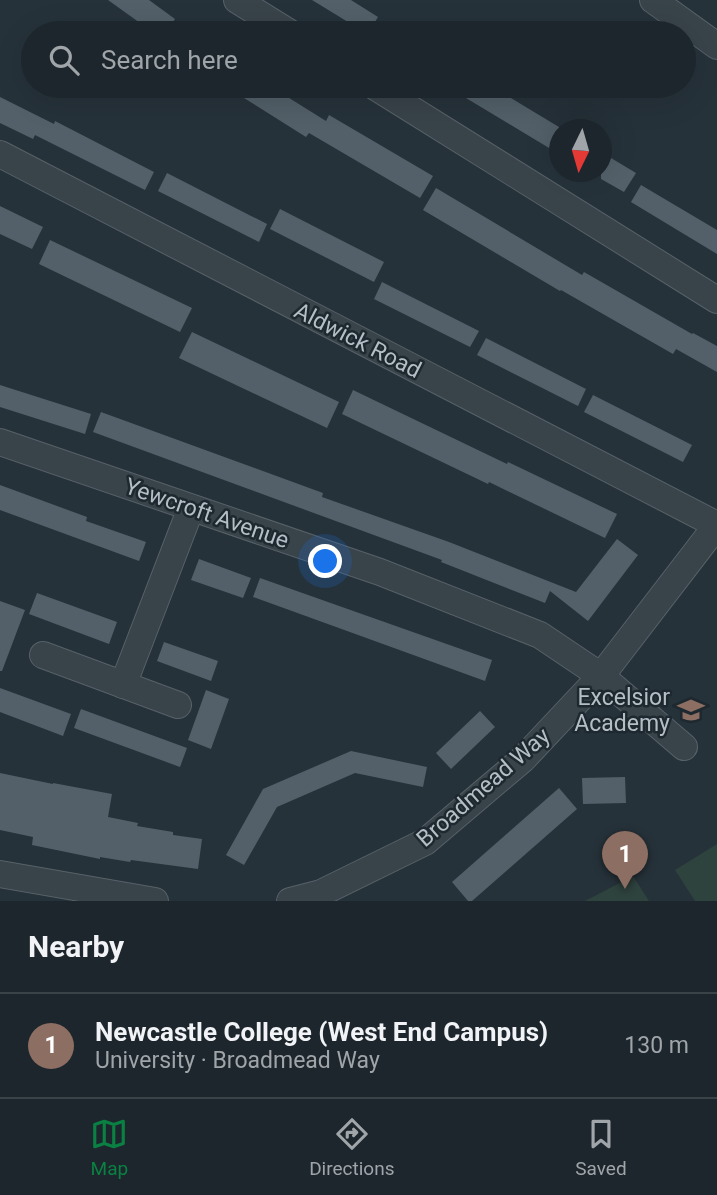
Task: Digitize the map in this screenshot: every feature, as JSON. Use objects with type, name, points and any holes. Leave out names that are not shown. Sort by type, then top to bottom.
[{"type":"street","points":[[237,0],[271,21]]},
{"type":"street","points":[[653,0],[682,21]]},
{"type":"street","points":[[696,31],[717,46]]},
{"type":"street","points":[[393,98],[717,300]]},
{"type":"street","name":"Aldwick Road","points":[[0,154],[717,526]]},
{"type":"street","name":"Yewcroft Avenue","points":[[0,442],[380,572],[540,635],[601,676],[684,747]]},
{"type":"street","points":[[123,685],[191,508]]},
{"type":"street","name":"Broadmead Way","points":[[290,901],[321,893],[425,842],[523,759],[601,676],[717,526]]},
{"type":"street","points":[[43,655],[178,705]]},
{"type":"street","points":[[0,874],[155,901]]},
{"type":"green space","points":[[717,844],[717,901],[695,901],[675,870]]},
{"type":"green space","points":[[633,876],[649,901],[585,901]]},
{"type":"building","points":[[108,0],[149,0],[175,19],[174,21],[137,21]]},
{"type":"building","points":[[312,0],[351,0],[378,17],[376,21],[346,21]]},
{"type":"building","points":[[0,97],[54,124],[55,121],[154,172],[145,190],[35,135],[33,139],[0,123]]},
{"type":"building","points":[[244,98],[289,98],[326,121],[329,115],[433,176],[420,198],[309,133],[306,137]]},
{"type":"building","points":[[466,98],[511,98],[549,121],[549,148]]},
{"type":"building","points":[[612,159],[636,173],[624,192],[606,182],[612,182]]},
{"type":"building","points":[[167,173],[267,224],[259,242],[158,191]]},
{"type":"building","points":[[641,185],[717,230],[717,254],[631,202]]},
{"type":"building","points":[[436,188],[582,275],[584,272],[717,346],[717,372],[676,349],[673,354],[423,210]]},
{"type":"building","points":[[0,206],[43,227],[32,249],[0,234]]},
{"type":"building","points":[[280,209],[384,262],[374,282],[270,229]]},
{"type":"building","points":[[50,240],[192,308],[180,332],[39,264]]},
{"type":"building","points":[[382,282],[479,331],[470,347],[374,299]]},
{"type":"building","points":[[192,332],[339,402],[327,428],[179,358]]},
{"type":"building","points":[[486,338],[586,389],[578,406],[477,355]]},
{"type":"building","points":[[0,385],[91,414],[85,434],[0,407]]},
{"type":"building","points":[[353,390],[617,514],[605,538],[342,414]]},
{"type":"building","points":[[593,395],[692,445],[683,462],[584,412]]},
{"type":"building","points":[[101,412],[323,493],[322,497],[449,542],[576,592],[617,539],[638,555],[588,621],[550,591],[545,603],[441,562],[442,560],[93,432]]},
{"type":"building","points":[[0,485],[87,517],[86,521],[146,542],[139,561],[0,510]]},
{"type":"building","points":[[199,559],[251,578],[243,598],[191,580]]},
{"type":"building","points":[[260,578],[492,660],[485,681],[253,597]]},
{"type":"building","points":[[37,593],[117,622],[109,644],[29,614]]},
{"type":"building","points":[[0,601],[25,610],[2,671],[0,671]]},
{"type":"building","points":[[164,642],[218,661],[211,681],[157,661]]},
{"type":"building","points":[[0,688],[71,714],[63,736],[0,712]]},
{"type":"building","points":[[206,690],[229,699],[211,749],[188,740]]},
{"type":"building","points":[[81,709],[187,748],[180,767],[74,728]]},
{"type":"building","points":[[480,711],[495,727],[451,769],[436,753]]},
{"type":"building","points":[[351,751],[427,767],[423,787],[355,773],[277,807],[244,865],[226,855],[263,789]]},
{"type":"building","points":[[0,773],[112,794],[108,817],[138,823],[137,826],[173,832],[173,835],[202,839],[198,869],[131,860],[100,859],[32,845],[33,837],[0,830]]},
{"type":"building","points":[[625,777],[626,803],[583,804],[582,778]]},
{"type":"building","points":[[559,788],[577,809],[472,901],[468,901],[452,882]]},
{"type":"place","name":"Excelsior Academy","points":[[691,710]]},
{"type":"place","name":"Newcastle College (West End Campus)","points":[[625,889]]}]
